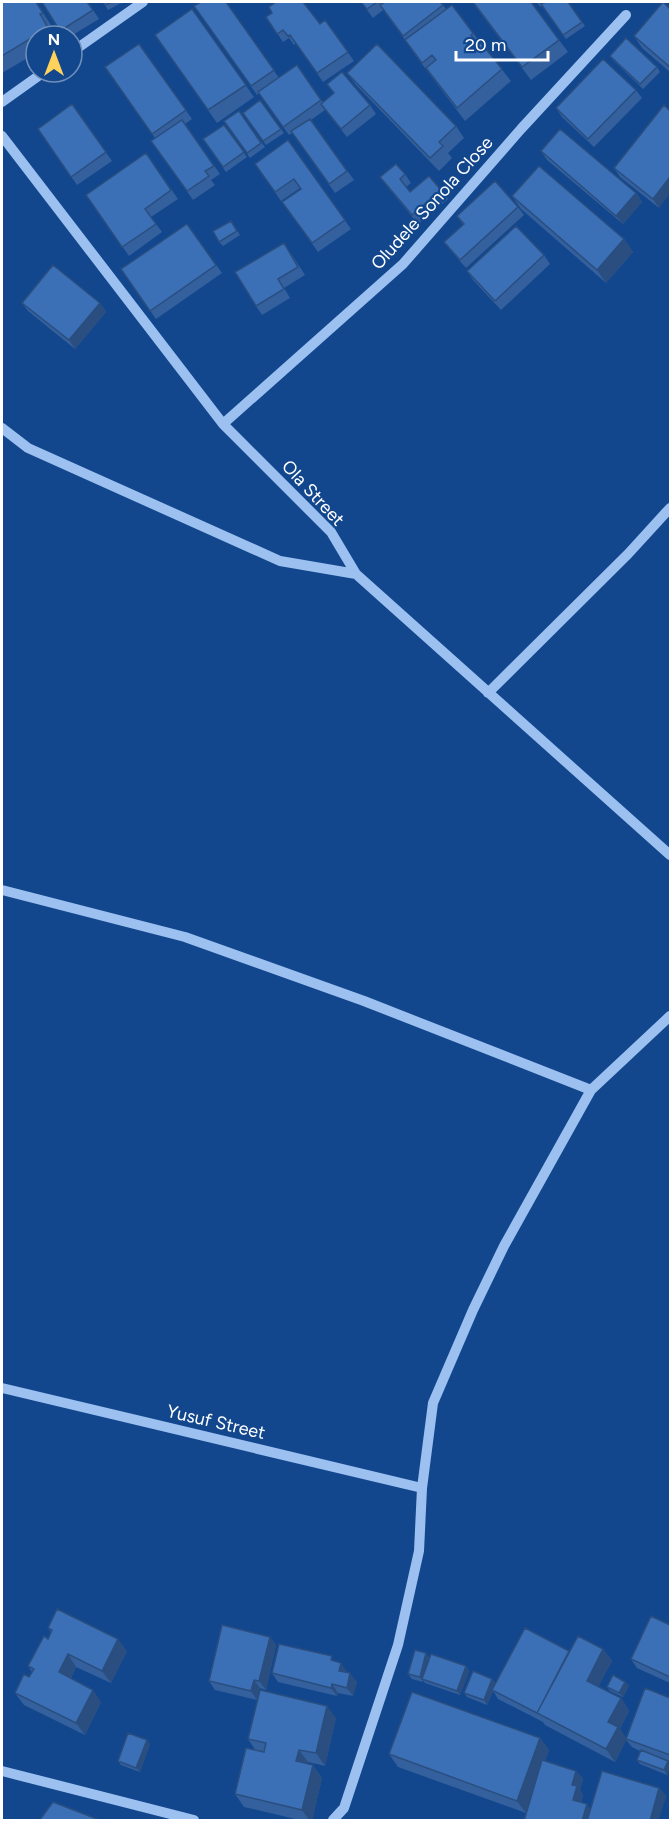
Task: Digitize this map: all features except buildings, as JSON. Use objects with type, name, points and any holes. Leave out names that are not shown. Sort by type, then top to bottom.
[{"type":"street","points":[[84,44],[143,2]]},
{"type":"street","name":"Oludele Sonola Close","points":[[223,424],[403,264],[521,129],[626,15]]},
{"type":"street","points":[[2,102],[27,84]]},
{"type":"street","name":"Ola Street","points":[[2,136],[223,424],[331,532],[356,574],[670,855]]},
{"type":"street","points":[[2,428],[28,448],[280,561],[356,574]]},
{"type":"street","points":[[488,693],[628,554],[670,508]]},
{"type":"street","points":[[2,890],[185,937],[364,1001],[591,1090]]},
{"type":"street","points":[[333,1821],[344,1808],[398,1645],[419,1551],[422,1488],[434,1402],[468,1320],[504,1246],[591,1090],[670,1016]]},
{"type":"street","name":"Yusuf Street","points":[[2,1388],[422,1488]]},
{"type":"street","points":[[2,1771],[194,1821]]}]
